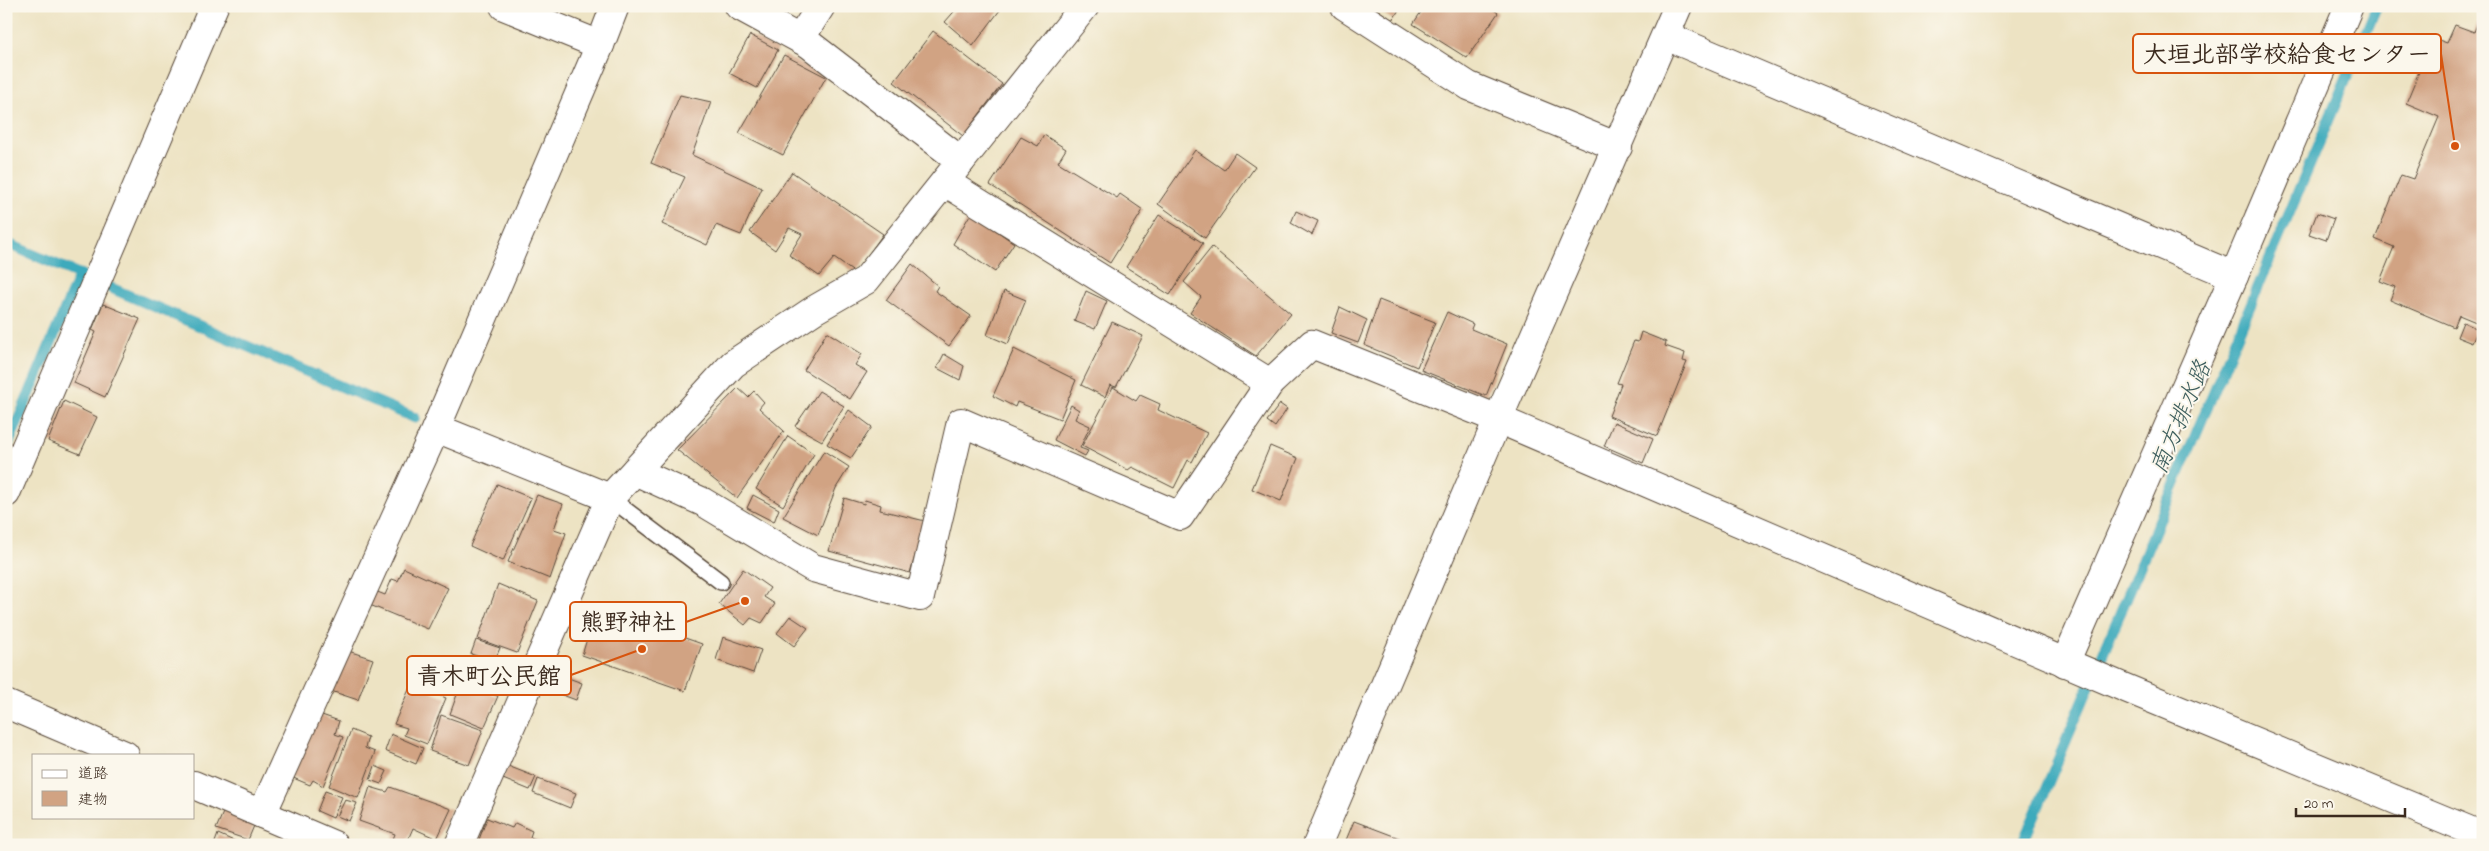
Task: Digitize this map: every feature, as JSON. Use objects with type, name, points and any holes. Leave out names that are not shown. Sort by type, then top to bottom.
[{"type":"street","points":[[6,493],[214,6]]},
{"type":"street","points":[[504,6],[600,45]]},
{"type":"street","points":[[274,828],[436,428],[600,45],[614,6]]},
{"type":"street","points":[[739,6],[800,39],[953,172],[1270,383]]},
{"type":"street","points":[[800,39],[821,6]]},
{"type":"street","points":[[459,845],[610,498],[733,364],[814,310],[866,280],[1085,6]]},
{"type":"street","points":[[1345,6],[1469,86],[1618,147]]},
{"type":"street","points":[[1317,845],[1498,419],[1678,6]]},
{"type":"street","points":[[2068,664],[2349,6]]},
{"type":"street","points":[[1666,36],[2234,276]]},
{"type":"street","points":[[635,471],[703,502],[813,568],[920,597],[962,422],[1180,516],[1270,383],[1312,344],[1498,419],[2116,685],[2483,836]]},
{"type":"street","points":[[436,428],[610,498]]},
{"type":"street","points":[[6,704],[123,754]]},
{"type":"street","points":[[195,785],[274,828],[334,845]]},
{"type":"lane","points":[[610,498],[721,582]]},
{"type":"building","points":[[959,6],[1003,6],[973,46],[945,22]]},
{"type":"building","points":[[1372,6],[1401,6],[1393,20]]},
{"type":"building","points":[[1425,6],[1489,6],[1498,13],[1467,58],[1413,24]]},
{"type":"building","points":[[2483,10],[2483,325],[2459,315],[2454,327],[2390,300],[2395,287],[2380,281],[2394,247],[2375,239],[2401,175],[2413,179],[2439,117],[2406,103],[2433,38],[2447,43],[2455,25],[2474,32]]},
{"type":"building","points":[[933,31],[1002,84],[963,136],[894,82]]},
{"type":"building","points":[[750,35],[778,50],[757,88],[729,73]]},
{"type":"building","points":[[784,55],[826,77],[783,155],[739,133]]},
{"type":"building","points":[[680,95],[711,102],[692,155],[762,188],[741,235],[716,225],[707,245],[662,224],[685,177],[651,163]]},
{"type":"building","points":[[1044,135],[1066,149],[1058,162],[1117,198],[1120,194],[1143,210],[1110,263],[990,185],[1021,137],[1038,146]]},
{"type":"building","points":[[1195,150],[1224,170],[1235,153],[1255,167],[1205,238],[1158,204]]},
{"type":"building","points":[[792,172],[883,234],[855,273],[834,258],[819,276],[789,255],[802,234],[789,228],[775,250],[750,232]]},
{"type":"building","points":[[1296,211],[1318,221],[1312,235],[1291,223]]},
{"type":"building","points":[[971,213],[1014,243],[995,272],[953,244]]},
{"type":"building","points":[[2317,213],[2334,219],[2326,240],[2309,234]]},
{"type":"building","points":[[1159,215],[1203,243],[1170,295],[1126,267]]},
{"type":"building","points":[[1212,247],[1291,314],[1256,356],[1190,313],[1201,297],[1184,282]]},
{"type":"building","points":[[912,264],[938,286],[935,291],[971,316],[949,346],[886,300]]},
{"type":"building","points":[[1004,291],[1026,300],[1008,344],[987,335]]},
{"type":"building","points":[[1086,291],[1107,301],[1095,329],[1074,321]]},
{"type":"building","points":[[1379,300],[1435,322],[1417,367],[1364,345]]},
{"type":"building","points":[[103,304],[140,319],[105,397],[74,383],[96,332],[92,330]]},
{"type":"building","points":[[1340,307],[1367,320],[1358,343],[1331,333]]},
{"type":"building","points":[[1447,312],[1473,324],[1471,329],[1507,344],[1486,396],[1421,370]]},
{"type":"building","points":[[1112,322],[1143,336],[1116,387],[1110,385],[1105,397],[1081,385]]},
{"type":"building","points":[[2463,322],[2478,329],[2472,343],[2457,337]]},
{"type":"building","points":[[827,332],[862,354],[855,365],[867,372],[850,399],[804,370]]},
{"type":"building","points":[[1641,332],[1666,342],[1665,346],[1685,353],[1683,361],[1687,362],[1657,436],[1609,416],[1621,384],[1617,383],[1634,341],[1638,342]]},
{"type":"building","points":[[1014,349],[1076,380],[1060,419],[1017,402],[1015,407],[993,396]]},
{"type":"building","points":[[944,354],[964,366],[960,380],[937,368]]},
{"type":"building","points":[[1113,387],[1136,401],[1140,395],[1160,404],[1158,410],[1207,433],[1192,462],[1188,460],[1174,488],[1132,467],[1128,470],[1082,446]]},
{"type":"building","points":[[738,388],[748,397],[754,391],[764,402],[759,408],[784,431],[737,498],[677,450]]},
{"type":"building","points":[[819,391],[844,406],[822,441],[795,426]]},
{"type":"building","points":[[64,401],[97,417],[80,454],[48,441]]},
{"type":"building","points":[[1280,404],[1287,409],[1275,427],[1267,421]]},
{"type":"building","points":[[1071,405],[1079,410],[1075,419],[1090,426],[1080,448],[1088,451],[1085,456],[1054,440]]},
{"type":"building","points":[[849,410],[872,427],[851,458],[827,444]]},
{"type":"building","points":[[1614,422],[1653,439],[1643,463],[1604,446]]},
{"type":"building","points":[[788,436],[814,454],[783,506],[756,489]]},
{"type":"building","points":[[1270,446],[1298,458],[1281,501],[1252,489]]},
{"type":"building","points":[[824,451],[849,467],[836,488],[818,535],[783,517]]},
{"type":"building","points":[[497,484],[531,498],[503,561],[470,546]]},
{"type":"building","points":[[537,495],[563,504],[554,529],[566,533],[550,579],[508,562]]},
{"type":"building","points":[[753,495],[779,509],[774,522],[747,508]]},
{"type":"building","points":[[844,498],[864,504],[865,500],[881,505],[880,510],[925,521],[910,573],[829,551]]},
{"type":"building","points":[[404,568],[448,588],[428,629],[365,603],[370,589],[385,595],[392,579],[398,581]]},
{"type":"building","points":[[743,569],[770,588],[764,597],[775,604],[762,623],[751,618],[745,625],[719,604]]},
{"type":"building","points":[[498,584],[538,601],[517,653],[478,639]]},
{"type":"building","points":[[597,607],[702,644],[685,691],[582,655]]},
{"type":"building","points":[[790,616],[808,628],[794,646],[777,633]]},
{"type":"building","points":[[723,637],[761,650],[753,673],[716,660]]},
{"type":"building","points":[[476,640],[500,648],[494,662],[471,654]]},
{"type":"building","points":[[342,649],[373,659],[358,700],[325,689]]},
{"type":"building","points":[[563,676],[582,683],[576,700],[557,693]]},
{"type":"building","points":[[414,678],[431,683],[429,691],[446,698],[427,744],[404,735],[407,728],[394,724]]},
{"type":"building","points":[[463,678],[481,684],[479,690],[498,696],[484,728],[450,714]]},
{"type":"building","points":[[319,714],[339,721],[335,734],[343,737],[323,786],[313,780],[310,785],[291,777]]},
{"type":"building","points":[[441,715],[483,730],[469,765],[430,751]]},
{"type":"building","points":[[351,730],[368,737],[365,748],[375,752],[358,798],[329,786]]},
{"type":"building","points":[[391,734],[423,748],[416,764],[385,751]]},
{"type":"building","points":[[375,766],[387,771],[381,784],[370,780]]},
{"type":"building","points":[[508,766],[536,777],[530,790],[503,779]]},
{"type":"building","points":[[538,779],[576,793],[570,808],[533,793]]},
{"type":"building","points":[[370,787],[387,792],[390,787],[451,809],[437,839],[413,828],[406,844],[393,839],[395,834],[359,821]]},
{"type":"building","points":[[325,791],[342,797],[333,818],[317,811]]},
{"type":"building","points":[[345,800],[357,803],[349,821],[337,816]]},
{"type":"building","points":[[225,808],[256,821],[248,840],[216,829]]},
{"type":"building","points":[[487,818],[512,828],[515,823],[532,831],[530,837],[548,845],[477,845]]},
{"type":"building","points":[[1354,821],[1407,841],[1406,845],[1344,845]]},
{"type":"building","points":[[218,834],[243,845],[214,845]]},
{"type":"waterway","name":"南方排水路","points":[[2022,845],[2377,6]]},
{"type":"waterway","points":[[6,243],[415,418]]},
{"type":"waterway","points":[[6,449],[80,274]]},
{"type":"place","name":"大垣北部学校給食センター","points":[[2455,146]]},
{"type":"place","name":"熊野神社","points":[[745,601]]},
{"type":"place","name":"青木町公民館","points":[[642,649]]}]
